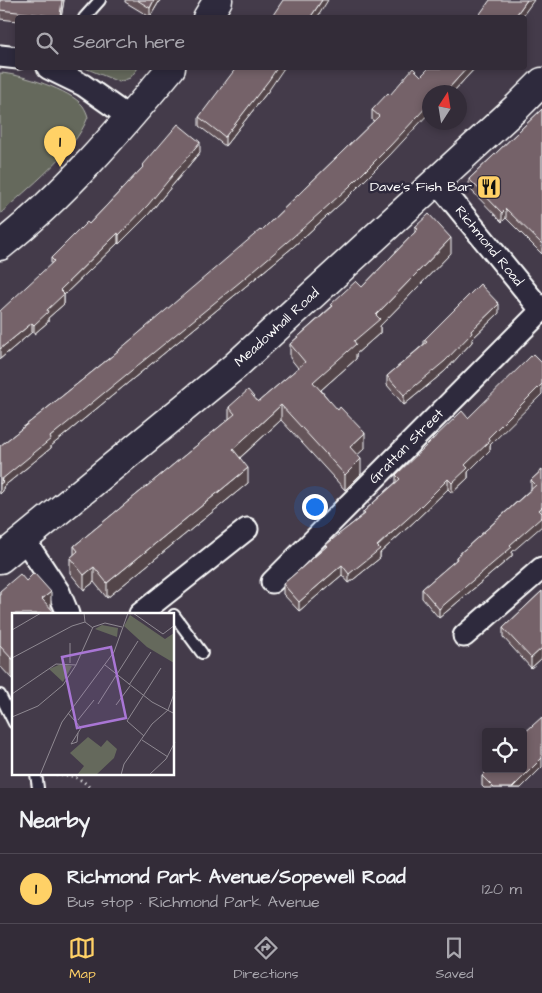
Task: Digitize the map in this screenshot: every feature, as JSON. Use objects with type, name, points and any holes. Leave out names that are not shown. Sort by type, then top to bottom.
[{"type":"street","points":[[209,15],[218,0]]},
{"type":"street","points":[[0,56],[15,58]]},
{"type":"street","points":[[57,70],[71,73],[83,85],[130,118]]},
{"type":"street","points":[[0,246],[56,196],[130,118],[169,70]]},
{"type":"street","name":"Meadowhall Road","points":[[0,559],[234,367],[542,82]]},
{"type":"street","name":"Richmond Road","points":[[436,181],[542,310]]},
{"type":"street","name":"Grattan Street","points":[[272,582],[542,310]]},
{"type":"street","points":[[145,613],[168,608],[247,529]]},
{"type":"street","points":[[24,539],[59,592],[68,613]]},
{"type":"street","points":[[464,636],[542,568]]},
{"type":"lane","points":[[87,15],[100,0]]},
{"type":"lane","points":[[175,617],[202,653]]},
{"type":"lane","points":[[0,695],[12,719]]},
{"type":"path","points":[[73,776],[90,788]]},
{"type":"shaded area","points":[[90,70],[136,70],[130,78],[119,82]]},
{"type":"shaded area","points":[[0,73],[32,80],[68,94],[83,106],[88,117],[82,130],[62,156],[0,214]]},
{"type":"building","points":[[0,0],[62,0],[60,15],[0,10]]},
{"type":"building","points":[[137,0],[154,0],[150,8]]},
{"type":"building","points":[[283,0],[322,0],[312,15],[273,15]]},
{"type":"building","points":[[490,0],[527,0],[516,15],[479,15]]},
{"type":"building","points":[[234,70],[276,70],[225,137],[199,117]]},
{"type":"building","points":[[411,70],[415,70],[421,76],[427,70],[465,70],[452,85],[422,85],[422,112],[349,187],[240,282],[50,437],[51,439],[1,480],[3,482],[0,484],[0,446],[112,356],[261,231],[379,116],[372,110],[388,93],[390,95]]},
{"type":"building","points":[[542,109],[542,244],[506,209],[502,213],[469,179]]},
{"type":"building","points":[[178,124],[200,142],[148,205],[60,290],[64,294],[47,310],[48,312],[34,325],[32,323],[0,349],[0,311],[54,261],[51,258],[87,222],[89,224],[144,166]]},
{"type":"building","points":[[429,214],[451,238],[376,315],[380,319],[354,341],[356,344],[313,382],[338,410],[340,407],[365,433],[350,447],[361,459],[345,475],[281,405],[233,449],[248,468],[107,583],[94,567],[84,575],[70,558],[78,551],[74,546],[235,414],[229,407],[248,390],[258,402],[305,362],[290,344],[333,306],[331,304],[356,281],[362,287],[418,229],[415,227]]},
{"type":"building","points":[[480,284],[499,304],[471,331],[472,333],[445,361],[404,395],[387,376],[427,342],[424,340]]},
{"type":"building","points":[[533,354],[542,363],[542,384],[488,438],[490,441],[465,465],[468,468],[452,483],[448,479],[377,546],[380,549],[349,574],[342,565],[299,602],[283,584],[326,545],[365,514],[363,512],[400,479],[396,475],[462,411],[468,418]]},
{"type":"building","points":[[542,470],[542,507],[539,510],[542,513],[542,517],[510,545],[512,547],[439,609],[422,589],[536,485],[531,480]]},
{"type":"building","points":[[34,573],[51,592],[42,599],[55,613],[12,613],[12,659],[0,646],[0,591],[20,574],[26,581]]},
{"type":"building","points":[[542,591],[542,648],[531,658],[503,628]]},
{"type":"building","points":[[542,717],[542,758],[527,773],[527,730]]},
{"type":"building","points":[[485,773],[527,773],[512,788],[494,788],[482,776]]},
{"type":"place","name":"Richmond Park Avenue/Sopewell Road","points":[[60,167]]},
{"type":"place","name":"Dave's Fish Bar","points":[[489,187]]}]
